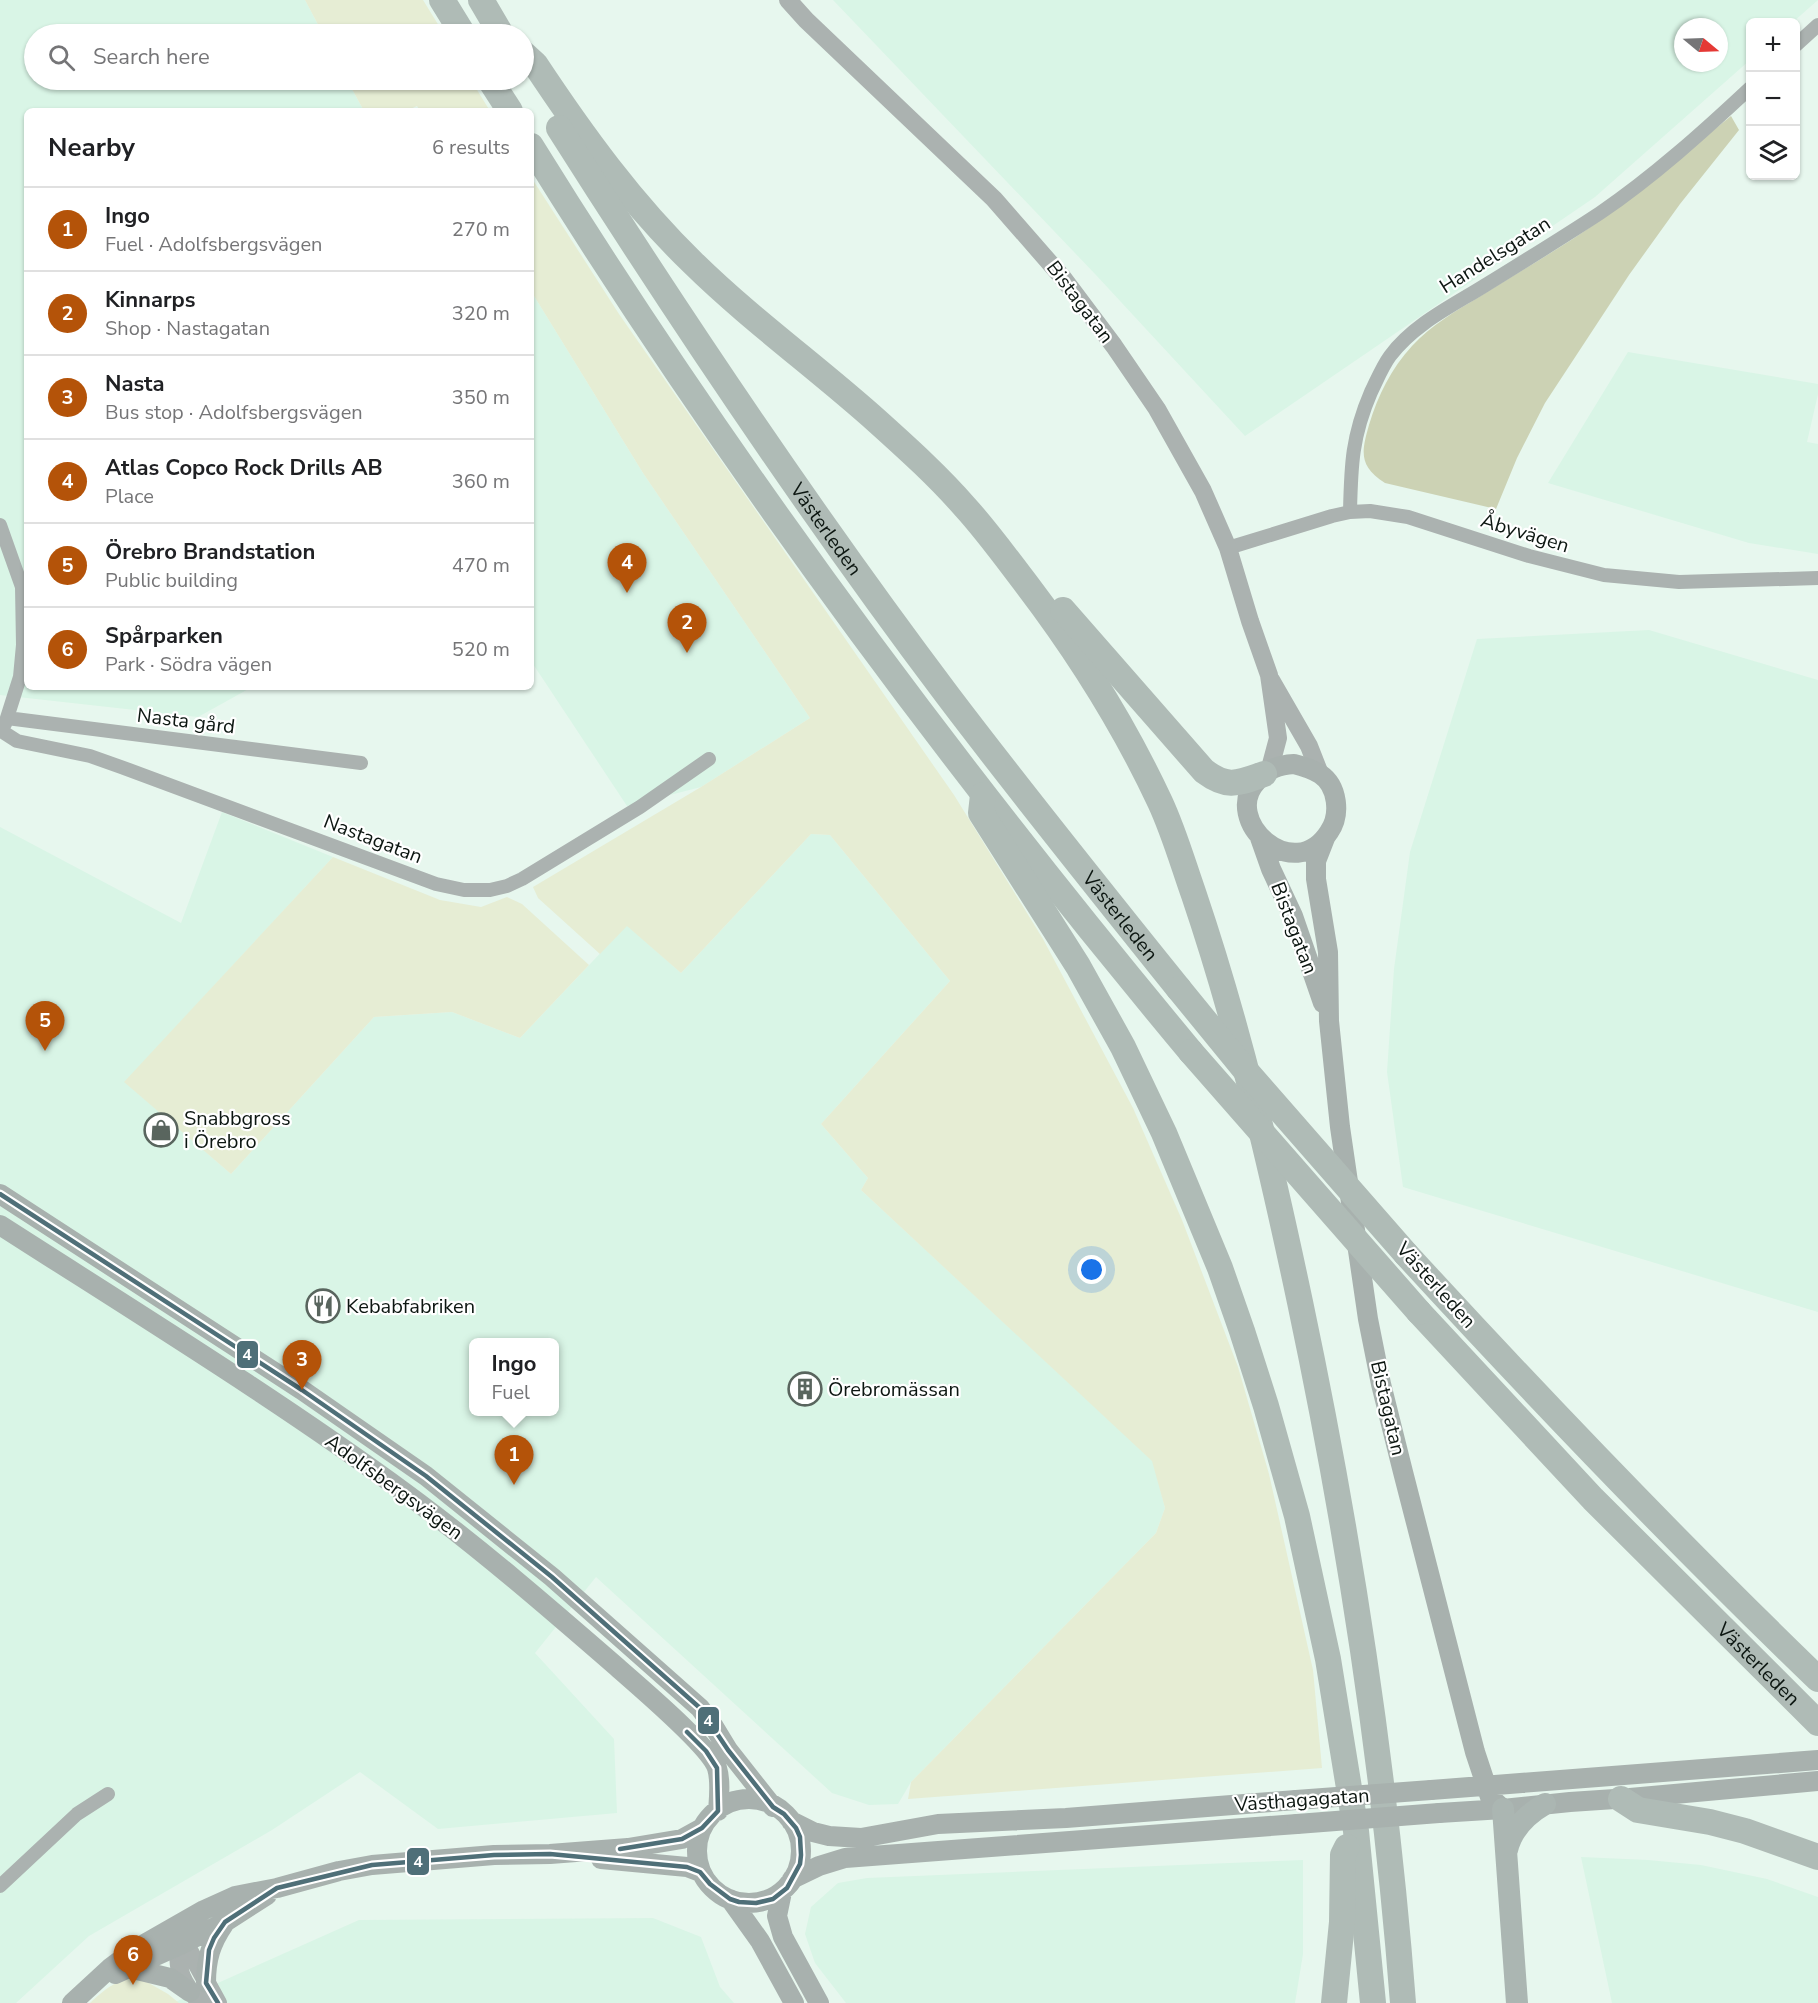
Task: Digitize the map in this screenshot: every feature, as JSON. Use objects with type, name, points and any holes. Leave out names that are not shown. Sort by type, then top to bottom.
[{"type":"highway","points":[[442,0],[457,24]]},
{"type":"highway","points":[[481,0],[496,24]]},
{"type":"highway","points":[[534,63],[603,162],[680,250],[714,282],[876,420],[951,492],[980,526],[1029,587],[1073,649],[1133,748],[1162,805],[1208,935],[1231,1010],[1284,1225],[1338,1497],[1373,1717],[1404,2003]]},
{"type":"highway","name":"Västerleden","points":[[534,87],[671,303],[818,517],[954,704],[1179,989],[1246,1071],[1406,1254],[1589,1450],[1818,1679]]},
{"type":"highway","points":[[496,90],[508,108]]},
{"type":"highway","name":"Västerleden","points":[[534,151],[621,286],[732,450],[896,682],[1078,916],[1191,1052],[1419,1312],[1593,1499],[1818,1723]]},
{"type":"highway","points":[[980,526],[993,534],[1204,771],[1230,784],[1267,771]]},
{"type":"highway","points":[[983,795],[981,813],[1069,950],[1124,1047],[1164,1133],[1220,1268],[1266,1406],[1297,1516],[1326,1649],[1356,1831],[1373,2003]]},
{"type":"highway","points":[[1621,1799],[1638,1810],[1710,1822],[1745,1831],[1818,1857]]},
{"type":"highway","points":[[1334,2003],[1342,1922],[1343,1855],[1356,1831]]},
{"type":"main road","points":[[1294,764],[1320,774],[1330,786],[1336,802],[1334,824],[1325,838],[1301,854],[1274,848],[1259,835],[1250,818],[1248,805],[1250,791],[1267,771],[1294,764]]},
{"type":"main road","name":"Bistagatan","points":[[1259,835],[1271,869],[1293,916],[1329,1021]]},
{"type":"main road","name":"Bistagatan","points":[[1325,838],[1316,861],[1316,879],[1328,952],[1329,1021],[1340,1127],[1368,1319],[1381,1384],[1475,1752],[1490,1797],[1516,1812]]},
{"type":"main road","name":"Adolfsbergsvägen","points":[[0,1194],[167,1302],[426,1476],[552,1577],[700,1708],[728,1750],[773,1807]]},
{"type":"main road","name":"Adolfsbergsvägen","points":[[0,1225],[282,1407],[350,1454],[430,1511],[536,1596],[648,1695],[706,1751],[717,1768],[718,1811]]},
{"type":"main road","points":[[150,1322],[167,1302]]},
{"type":"main road","points":[[350,1454],[366,1434]]},
{"type":"main road","points":[[536,1596],[552,1577]]},
{"type":"main road","name":"Västhagagatan","points":[[791,1821],[813,1832],[829,1836],[861,1838],[938,1824],[1066,1818],[1818,1760]]},
{"type":"main road","points":[[1517,2003],[1507,1853],[1509,1842],[1517,1827],[1516,1812],[1533,1811],[1545,1804],[1818,1781]]},
{"type":"main road","points":[[79,1996],[129,1968],[178,1935],[204,1910],[234,1896],[372,1864],[494,1855],[550,1854],[672,1842],[702,1828],[725,1806],[744,1800],[756,1800],[773,1807],[791,1821],[800,1837],[800,1864],[787,1886],[777,1916],[783,1937],[819,2003]]},
{"type":"main road","name":"Västhagagatan","points":[[787,1886],[819,1866],[845,1858],[1439,1813],[1516,1812]]},
{"type":"main road","points":[[700,1872],[696,1853],[702,1828]]},
{"type":"main road","points":[[550,1854],[687,1867],[700,1872],[730,1899],[760,1941],[794,2003]]},
{"type":"main road","points":[[730,1899],[756,1903],[773,1899],[787,1886]]},
{"type":"main road","points":[[79,1996],[110,1968],[135,1950],[225,1922],[276,1888]]},
{"type":"main road","points":[[129,1968],[170,1978],[199,1992],[209,1950],[225,1922]]},
{"type":"street","name":"Bistagatan","points":[[788,0],[806,20],[994,199],[1063,278],[1114,346],[1157,409],[1203,491],[1228,548],[1269,675],[1304,735],[1320,774]]},
{"type":"street","points":[[1800,41],[1818,25]]},
{"type":"street","name":"Handelsgatan","points":[[1350,512],[1351,465],[1357,428],[1378,376],[1390,356],[1404,341],[1452,305],[1600,212],[1682,149],[1746,92]]},
{"type":"street","name":"Åbyvägen","points":[[1228,548],[1350,512],[1370,511],[1397,515],[1504,548],[1594,572],[1643,580],[1679,582],[1818,579]]},
{"type":"street","name":"Nastagatan","points":[[0,525],[22,587],[23,645],[20,676],[1,734],[17,741],[90,756],[122,767],[436,884],[464,890],[490,890],[507,886],[532,874],[640,807],[710,759]]},
{"type":"street","name":"Bistagatan","points":[[1267,771],[1278,738],[1269,675]]},
{"type":"street","name":"Nasta gård","points":[[7,718],[361,763]]},
{"type":"street","points":[[0,1886],[77,1814],[108,1794]]},
{"type":"street","points":[[178,1935],[177,1963],[199,1992],[218,2003]]},
{"type":"shaded area","points":[[0,0],[305,0],[318,24],[24,24],[24,90],[352,90],[362,108],[24,108],[24,690],[247,690],[198,717],[0,695]]},
{"type":"shaded area","points":[[305,0],[423,0],[438,24],[318,24]]},
{"type":"shaded area","points":[[833,0],[1818,0],[1798,18],[1746,18],[1746,64],[1595,197],[1245,436],[1096,275]]},
{"type":"shaded area","points":[[352,90],[477,90],[488,108],[418,108],[417,106],[413,108],[362,108]]},
{"type":"shaded area","points":[[1731,116],[1739,130],[1680,204],[1629,275],[1545,403],[1517,458],[1496,509],[1385,483],[1370,471],[1364,458],[1364,443],[1373,414],[1392,373],[1419,338],[1453,313],[1557,249],[1619,207]]},
{"type":"shaded area","points":[[534,182],[619,314],[954,795],[1043,939],[1133,1108],[1182,1220],[1238,1367],[1269,1474],[1313,1670],[1322,1768],[908,1799],[911,1782],[1156,1533],[1165,1508],[1152,1461],[861,1190],[868,1178],[821,1124],[950,981],[830,835],[811,834],[681,973],[627,926],[600,954],[538,898],[533,887],[701,787],[810,718],[643,473],[534,296]]},
{"type":"shaded area","points":[[534,296],[643,473],[810,718],[701,787],[627,806],[534,666]]},
{"type":"shaded area","points":[[1628,352],[1818,384],[1818,394],[1807,442],[1818,444],[1818,554],[1749,543],[1548,483]]},
{"type":"shaded area","points":[[1649,630],[1818,680],[1818,1312],[1403,1187],[1387,1072],[1394,969],[1410,852],[1477,639]]},
{"type":"shaded area","points":[[222,812],[333,857],[125,1082],[231,1174],[374,1017],[452,1012],[520,1038],[627,925],[681,973],[811,834],[830,835],[950,981],[821,1124],[868,1178],[861,1190],[1153,1461],[1165,1508],[1156,1533],[911,1782],[898,1804],[869,1805],[832,1793],[596,1577],[535,1653],[614,1739],[617,1813],[438,1829],[360,1772],[272,1830],[89,1936],[16,2003],[0,2003],[0,827],[181,923]]},
{"type":"shaded area","points":[[333,857],[440,900],[481,907],[507,897],[522,904],[589,965],[520,1038],[452,1012],[374,1017],[231,1174],[124,1082]]},
{"type":"shaded area","points":[[1581,1857],[1701,1865],[1767,1879],[1818,1897],[1818,2003],[1612,2003]]},
{"type":"shaded area","points":[[1303,1860],[1303,1954],[1295,2003],[846,2003],[815,1963],[805,1934],[811,1907],[838,1883],[867,1878]]},
{"type":"shaded area","points":[[653,1918],[701,1937],[720,1987],[734,2003],[173,2003],[359,1920]]},
{"type":"shaded area","points":[[140,1978],[179,2003],[90,2003],[113,1985],[125,1980]]},
{"type":"transit line","name":"4","points":[[0,1194],[302,1390],[426,1476],[552,1577],[700,1708],[728,1750],[773,1807],[784,1814],[796,1828],[800,1837],[800,1864],[787,1888],[773,1899],[756,1903],[730,1899],[710,1884],[700,1872],[687,1867],[550,1854],[494,1855],[372,1865],[277,1888],[225,1922],[214,1938],[209,1950],[206,1983],[218,2003]]},
{"type":"transit line","name":"4","points":[[620,1849],[682,1839],[702,1828],[718,1811],[717,1768],[706,1751],[687,1732]]},
{"type":"place","name":"Atlas Copco Rock Drills AB","points":[[627,593]]},
{"type":"place","name":"Kinnarps","points":[[687,653]]},
{"type":"place","name":"Örebro Brandstation","points":[[45,1051]]},
{"type":"place","name":"Snabbgross i Örebro","points":[[161,1130]]},
{"type":"place","name":"Kebabfabriken","points":[[323,1306]]},
{"type":"place","name":"Örebromässan","points":[[805,1389]]},
{"type":"place","name":"Nasta","points":[[302,1390]]},
{"type":"place","name":"Ingo","points":[[514,1485]]},
{"type":"place","name":"Spårparken","points":[[133,1985]]}]
